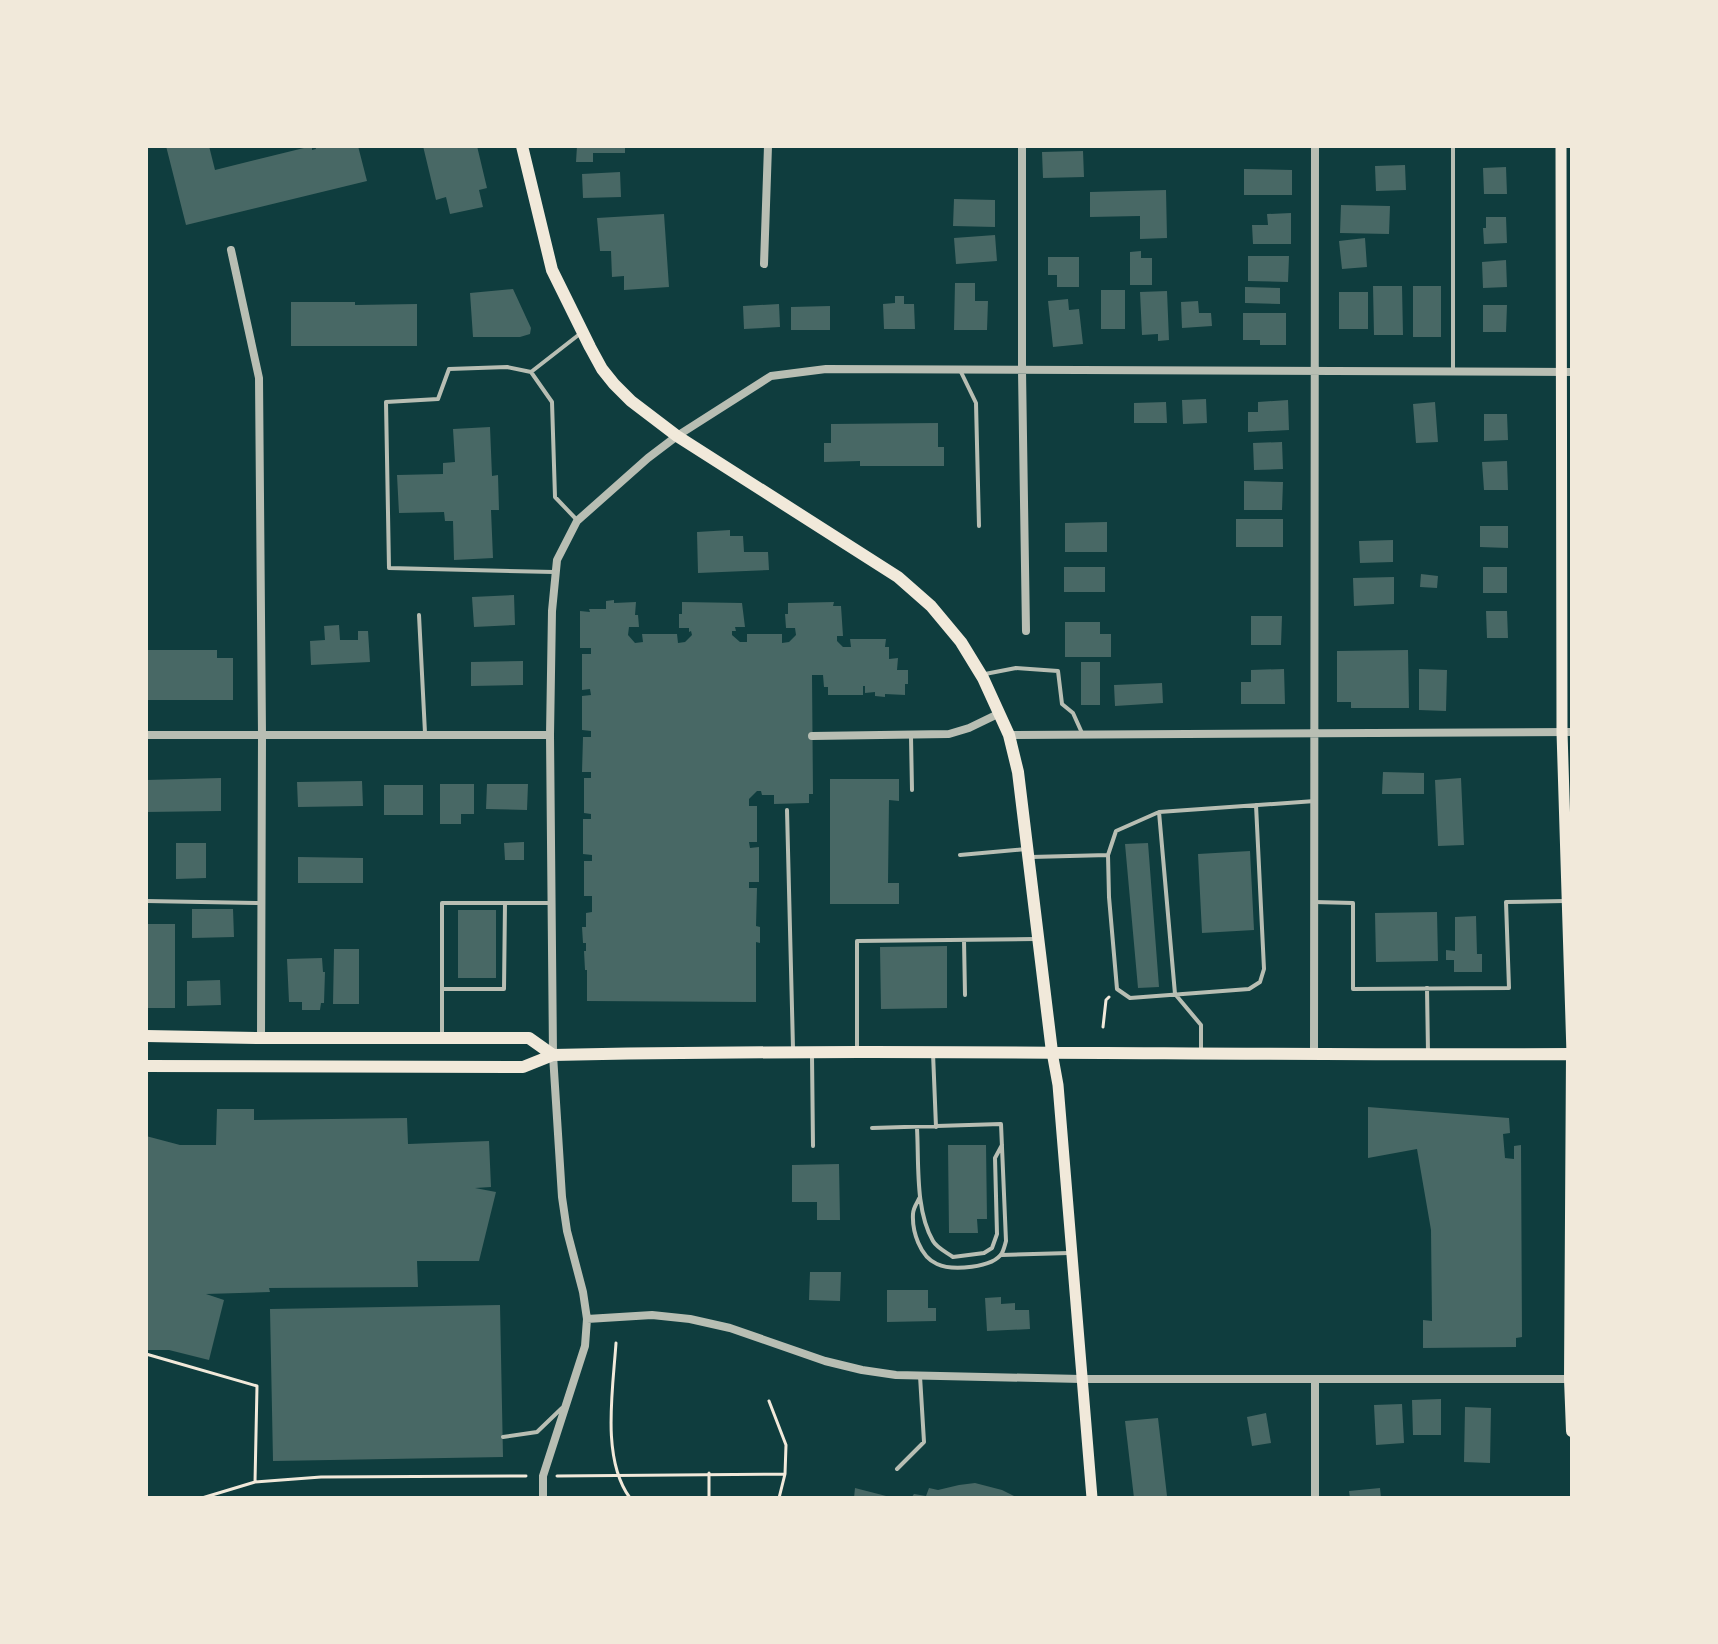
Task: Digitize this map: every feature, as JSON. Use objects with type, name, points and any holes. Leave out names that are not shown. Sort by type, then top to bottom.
[{"type":"main road","points":[[522,146],[552,270],[602,369],[614,384],[677,436],[898,577],[931,606],[961,642],[1000,713],[1018,772],[1058,1085],[1092,1498]]},
{"type":"main road","points":[[1561,146],[1567,372],[1567,901],[1572,1054],[1572,1431]]},
{"type":"main road","points":[[146,1036],[529,1038],[553,1055]]},
{"type":"main road","points":[[146,1066],[523,1067],[553,1055],[793,1051],[1572,1054]]},
{"type":"street","points":[[764,264],[768,146]]},
{"type":"street","points":[[1022,146],[1026,631]]},
{"type":"street","points":[[1314,1055],[1315,146]]},
{"type":"street","points":[[231,250],[259,378],[261,1038]]},
{"type":"street","points":[[543,1498],[546,1461],[585,1346],[587,1319],[562,1197],[553,1055],[552,611],[557,560],[577,521],[677,436],[771,376],[826,369],[1567,372]]},
{"type":"street","points":[[812,736],[949,734],[1000,713]]},
{"type":"street","points":[[1009,735],[1567,732]]},
{"type":"street","points":[[146,735],[550,735]]},
{"type":"street","points":[[587,1319],[652,1315],[690,1319],[730,1328],[825,1361],[879,1373],[920,1376],[1571,1379]]},
{"type":"street","points":[[1315,1379],[1315,1498]]},
{"type":"lane","points":[[1453,146],[1453,372]]},
{"type":"lane","points":[[531,372],[582,331]]},
{"type":"lane","points":[[556,572],[389,568],[386,402],[438,399],[449,369],[507,367],[531,372],[552,402],[555,497],[577,521]]},
{"type":"lane","points":[[960,370],[976,403],[979,526]]},
{"type":"lane","points":[[419,615],[425,735]]},
{"type":"lane","points":[[981,675],[1016,668],[1058,671],[1062,704],[1073,713],[1083,735]]},
{"type":"lane","points":[[911,734],[912,790]]},
{"type":"lane","points":[[1256,805],[1264,969],[1260,982],[1249,989],[1130,998],[1117,989],[1108,855],[1116,831],[1159,812],[1256,805],[1315,801]]},
{"type":"lane","points":[[787,810],[793,1051]]},
{"type":"lane","points":[[1159,812],[1175,994],[1201,1025],[1201,1054]]},
{"type":"lane","points":[[960,855],[1108,855]]},
{"type":"lane","points":[[146,901],[262,903]]},
{"type":"lane","points":[[1314,902],[1353,903],[1353,989],[1509,988],[1506,902],[1567,901]]},
{"type":"lane","points":[[442,1038],[442,903],[552,903]]},
{"type":"lane","points":[[442,989],[504,989],[505,903]]},
{"type":"lane","points":[[857,1051],[857,941],[1038,939]]},
{"type":"lane","points":[[964,940],[965,995]]},
{"type":"lane","points":[[1427,988],[1428,1055]]},
{"type":"lane","points":[[812,1051],[813,1146]]},
{"type":"lane","points":[[933,1051],[936,1127]]},
{"type":"lane","points":[[872,1128],[1001,1124],[1006,1241],[1001,1255]]},
{"type":"lane","points":[[917,1127],[923,1215],[933,1242],[953,1257],[984,1253],[992,1248],[997,1234],[995,1158],[1003,1142]]},
{"type":"lane","points":[[920,1197],[913,1212],[915,1235],[922,1251],[936,1264],[961,1267],[986,1265],[1001,1255],[1072,1253]]},
{"type":"lane","points":[[897,1469],[924,1442],[920,1376]]},
{"type":"lane","points":[[503,1437],[537,1432],[567,1403]]},
{"type":"path","points":[[1103,1027],[1106,1000],[1117,989]]},
{"type":"path","points":[[616,1343],[610,1428],[617,1474],[630,1498]]},
{"type":"path","points":[[146,1354],[257,1386],[255,1482]]},
{"type":"path","points":[[769,1401],[786,1445],[785,1474],[779,1498]]},
{"type":"path","points":[[709,1473],[709,1498]]},
{"type":"path","points":[[557,1476],[785,1474]]},
{"type":"path","points":[[202,1498],[255,1482],[321,1477],[526,1476]]},
{"type":"building","points":[[166,146],[209,146],[215,170],[312,146],[312,150],[316,149],[315,146],[358,146],[367,181],[186,225]]},
{"type":"building","points":[[423,146],[477,146],[487,188],[479,190],[483,207],[450,214],[446,197],[436,200]]},
{"type":"building","points":[[577,146],[625,146],[625,153],[593,153],[593,162],[576,162]]},
{"type":"building","points":[[1083,151],[1084,177],[1043,178],[1042,152]]},
{"type":"building","points":[[1405,165],[1406,190],[1376,191],[1375,166]]},
{"type":"building","points":[[1506,167],[1507,194],[1484,194],[1483,168]]},
{"type":"building","points":[[1244,169],[1292,170],[1292,195],[1244,195]]},
{"type":"building","points":[[620,172],[621,197],[583,198],[582,174]]},
{"type":"building","points":[[1166,190],[1167,238],[1140,239],[1140,216],[1090,217],[1090,192]]},
{"type":"building","points":[[954,199],[995,200],[995,227],[953,226]]},
{"type":"building","points":[[1341,205],[1390,206],[1389,234],[1340,233]]},
{"type":"building","points":[[1291,213],[1291,244],[1253,244],[1252,225],[1268,225],[1267,214]]},
{"type":"building","points":[[664,214],[669,287],[624,290],[624,276],[612,277],[611,251],[600,251],[597,218]]},
{"type":"building","points":[[1486,217],[1506,217],[1507,243],[1484,244]]},
{"type":"building","points":[[995,235],[997,261],[956,264],[954,238]]},
{"type":"building","points":[[1365,238],[1367,267],[1342,269],[1339,241]]},
{"type":"building","points":[[1141,251],[1141,258],[1152,258],[1152,285],[1130,285],[1130,252]]},
{"type":"building","points":[[1248,256],[1289,256],[1288,282],[1248,281]]},
{"type":"building","points":[[1048,257],[1079,257],[1079,287],[1057,287],[1057,275],[1048,275]]},
{"type":"building","points":[[1506,260],[1507,287],[1483,288],[1482,262]]},
{"type":"building","points":[[955,283],[975,283],[975,301],[988,301],[987,330],[954,330]]},
{"type":"building","points":[[1373,286],[1402,286],[1403,335],[1374,335]]},
{"type":"building","points":[[1413,286],[1441,286],[1441,337],[1413,337]]},
{"type":"building","points":[[1245,287],[1280,288],[1280,304],[1245,303]]},
{"type":"building","points":[[513,289],[531,328],[530,334],[520,337],[473,337],[470,293]]},
{"type":"building","points":[[1101,290],[1125,290],[1125,329],[1101,329]]},
{"type":"building","points":[[1167,291],[1169,340],[1158,341],[1158,334],[1142,335],[1140,292]]},
{"type":"building","points":[[1339,292],[1368,292],[1368,329],[1339,329]]},
{"type":"building","points":[[895,296],[904,296],[904,304],[914,304],[915,329],[884,329],[883,304],[895,303]]},
{"type":"building","points":[[1068,299],[1069,310],[1079,309],[1083,344],[1053,347],[1048,301]]},
{"type":"building","points":[[1198,301],[1199,313],[1211,313],[1212,326],[1182,328],[1181,302]]},
{"type":"building","points":[[291,302],[417,304],[417,346],[291,346]]},
{"type":"building","points":[[779,304],[780,327],[744,329],[743,306]]},
{"type":"building","points":[[1483,305],[1507,305],[1506,332],[1483,332]]},
{"type":"building","points":[[830,306],[830,330],[791,330],[791,307]]},
{"type":"building","points":[[1243,313],[1286,313],[1286,345],[1260,345],[1260,340],[1243,340]]},
{"type":"building","points":[[1206,399],[1207,423],[1183,424],[1182,400]]},
{"type":"building","points":[[1288,400],[1289,430],[1248,432],[1248,412],[1258,412],[1258,402]]},
{"type":"building","points":[[1166,402],[1167,423],[1134,423],[1134,403]]},
{"type":"building","points":[[1435,402],[1438,442],[1416,443],[1413,404]]},
{"type":"building","points":[[1484,414],[1507,414],[1508,440],[1484,441]]},
{"type":"building","points":[[938,423],[938,447],[944,447],[944,466],[860,466],[860,461],[824,462],[824,443],[831,443],[831,424]]},
{"type":"building","points":[[490,427],[492,476],[498,475],[499,510],[491,510],[493,558],[454,560],[453,521],[445,521],[444,512],[399,513],[397,475],[443,474],[443,463],[455,462],[453,429]]},
{"type":"building","points":[[1282,442],[1283,469],[1254,470],[1253,443]]},
{"type":"building","points":[[1507,461],[1508,490],[1484,490],[1482,462]]},
{"type":"building","points":[[1244,481],[1283,482],[1282,510],[1244,510]]},
{"type":"building","points":[[1236,519],[1283,519],[1283,547],[1236,547]]},
{"type":"building","points":[[1107,522],[1107,552],[1065,552],[1065,523]]},
{"type":"building","points":[[1480,526],[1508,526],[1508,548],[1480,547]]},
{"type":"building","points":[[730,530],[730,536],[743,536],[744,552],[768,552],[769,570],[698,573],[697,532]]},
{"type":"building","points":[[1393,540],[1393,562],[1360,563],[1359,541]]},
{"type":"building","points":[[1064,567],[1105,567],[1105,592],[1064,592]]},
{"type":"building","points":[[1483,567],[1507,567],[1507,593],[1483,593]]},
{"type":"building","points":[[1421,574],[1438,576],[1437,588],[1420,587]]},
{"type":"building","points":[[1394,577],[1394,604],[1354,606],[1353,578]]},
{"type":"building","points":[[514,595],[515,625],[474,627],[472,597]]},
{"type":"building","points":[[614,600],[614,603],[636,602],[635,615],[638,615],[639,627],[629,627],[628,635],[635,643],[643,642],[642,634],[677,634],[678,643],[685,642],[692,635],[689,628],[679,628],[682,602],[742,603],[745,627],[735,627],[732,635],[740,642],[747,642],[747,634],[782,634],[782,643],[789,642],[796,635],[795,628],[786,628],[788,603],[834,602],[833,606],[841,606],[843,636],[837,636],[837,641],[843,647],[851,647],[850,639],[886,639],[889,659],[898,658],[897,670],[908,670],[905,695],[885,694],[885,697],[875,696],[875,692],[865,693],[865,686],[863,695],[828,695],[823,675],[812,675],[813,794],[809,794],[809,803],[774,804],[774,795],[762,795],[761,791],[749,799],[749,806],[757,806],[757,842],[749,842],[750,848],[759,847],[759,882],[749,882],[749,888],[757,888],[756,926],[760,927],[760,943],[756,942],[756,1002],[587,1001],[586,943],[583,943],[582,927],[586,927],[586,913],[592,912],[592,896],[584,896],[584,861],[592,861],[592,855],[583,854],[583,819],[591,819],[591,814],[584,813],[584,778],[591,778],[591,772],[582,772],[583,737],[591,737],[591,731],[582,730],[582,696],[591,695],[590,689],[582,690],[582,654],[591,654],[591,648],[580,648],[580,611],[606,609],[606,601]]},
{"type":"building","points":[[1486,611],[1507,611],[1508,638],[1487,638]]},
{"type":"building","points":[[1251,616],[1282,616],[1281,645],[1251,645]]},
{"type":"building","points":[[1065,622],[1100,622],[1100,634],[1111,634],[1111,657],[1065,657]]},
{"type":"building","points":[[339,625],[340,640],[358,640],[358,631],[368,631],[370,662],[311,665],[310,641],[325,640],[324,626]]},
{"type":"building","points":[[146,650],[217,650],[217,658],[233,658],[233,700],[146,700]]},
{"type":"building","points":[[1408,650],[1409,708],[1351,708],[1351,702],[1337,702],[1337,651]]},
{"type":"building","points":[[523,661],[523,685],[471,686],[471,662]]},
{"type":"building","points":[[1081,662],[1100,662],[1100,705],[1081,705]]},
{"type":"building","points":[[1284,669],[1285,704],[1241,704],[1241,682],[1251,682],[1251,670]]},
{"type":"building","points":[[1419,669],[1447,670],[1446,711],[1419,710]]},
{"type":"building","points":[[1162,683],[1163,703],[1115,706],[1114,685]]},
{"type":"building","points":[[1383,772],[1424,773],[1424,794],[1382,794]]},
{"type":"building","points":[[221,778],[221,811],[146,812],[146,780]]},
{"type":"building","points":[[1461,778],[1464,845],[1438,846],[1435,780]]},
{"type":"building","points":[[830,779],[899,779],[899,801],[889,800],[888,883],[899,883],[899,904],[830,904]]},
{"type":"building","points":[[362,781],[363,806],[298,807],[297,782]]},
{"type":"building","points":[[440,784],[474,784],[474,814],[461,814],[461,824],[440,824]]},
{"type":"building","points":[[487,784],[528,784],[527,810],[486,809]]},
{"type":"building","points":[[384,785],[423,785],[423,815],[384,815]]},
{"type":"building","points":[[524,842],[524,860],[505,860],[504,843]]},
{"type":"building","points":[[176,843],[206,843],[206,878],[176,879]]},
{"type":"building","points":[[1148,843],[1159,987],[1138,988],[1125,844]]},
{"type":"building","points":[[1250,851],[1254,930],[1202,933],[1198,854]]},
{"type":"building","points":[[298,857],[363,858],[363,883],[298,883]]},
{"type":"building","points":[[192,909],[233,909],[234,937],[192,938]]},
{"type":"building","points":[[458,910],[496,910],[496,978],[458,978]]},
{"type":"building","points":[[1437,912],[1438,961],[1376,962],[1375,913]]},
{"type":"building","points":[[1476,916],[1477,954],[1482,954],[1482,972],[1454,972],[1454,960],[1446,960],[1446,950],[1455,951],[1455,917]]},
{"type":"building","points":[[146,924],[175,924],[175,1008],[146,1008]]},
{"type":"building","points":[[947,946],[947,1008],[881,1009],[880,947]]},
{"type":"building","points":[[334,949],[359,949],[359,1004],[333,1004]]},
{"type":"building","points":[[322,958],[324,1003],[321,1003],[320,1010],[302,1010],[302,1002],[289,1002],[287,959]]},
{"type":"building","points":[[220,980],[221,1005],[187,1006],[187,981]]},
{"type":"building","points":[[1368,1107],[1509,1118],[1510,1133],[1503,1134],[1505,1158],[1514,1159],[1514,1146],[1521,1145],[1522,1337],[1516,1338],[1516,1347],[1423,1348],[1423,1320],[1432,1321],[1431,1230],[1417,1149],[1368,1158]]},
{"type":"building","points":[[217,1109],[254,1109],[254,1120],[407,1118],[408,1144],[489,1141],[491,1187],[475,1188],[496,1192],[479,1261],[417,1261],[418,1287],[269,1288],[270,1292],[206,1294],[224,1300],[209,1360],[169,1350],[146,1350],[146,1136],[180,1145],[216,1145]]},
{"type":"building","points":[[948,1145],[986,1145],[987,1219],[977,1219],[978,1233],[949,1233]]},
{"type":"building","points":[[839,1164],[840,1220],[817,1220],[817,1202],[792,1202],[792,1165]]},
{"type":"building","points":[[810,1272],[841,1272],[840,1301],[809,1300]]},
{"type":"building","points":[[887,1290],[928,1290],[928,1308],[936,1308],[936,1321],[887,1322]]},
{"type":"building","points":[[1001,1297],[1001,1304],[1015,1303],[1015,1310],[1029,1310],[1030,1329],[987,1331],[985,1298]]},
{"type":"building","points":[[500,1305],[503,1457],[273,1461],[270,1309]]},
{"type":"building","points":[[1441,1399],[1441,1435],[1413,1435],[1412,1400]]},
{"type":"building","points":[[1402,1404],[1404,1443],[1376,1445],[1374,1405]]},
{"type":"building","points":[[1465,1407],[1491,1408],[1490,1463],[1464,1462]]},
{"type":"building","points":[[1266,1413],[1271,1443],[1252,1446],[1247,1417]]},
{"type":"building","points":[[1158,1418],[1167,1496],[1134,1498],[1125,1421]]},
{"type":"building","points":[[975,1483],[1018,1498],[911,1498],[914,1494],[926,1496],[929,1488],[938,1490]]},
{"type":"building","points":[[855,1488],[890,1497],[890,1498],[854,1498]]},
{"type":"building","points":[[1380,1488],[1381,1498],[1350,1498],[1349,1491]]}]
